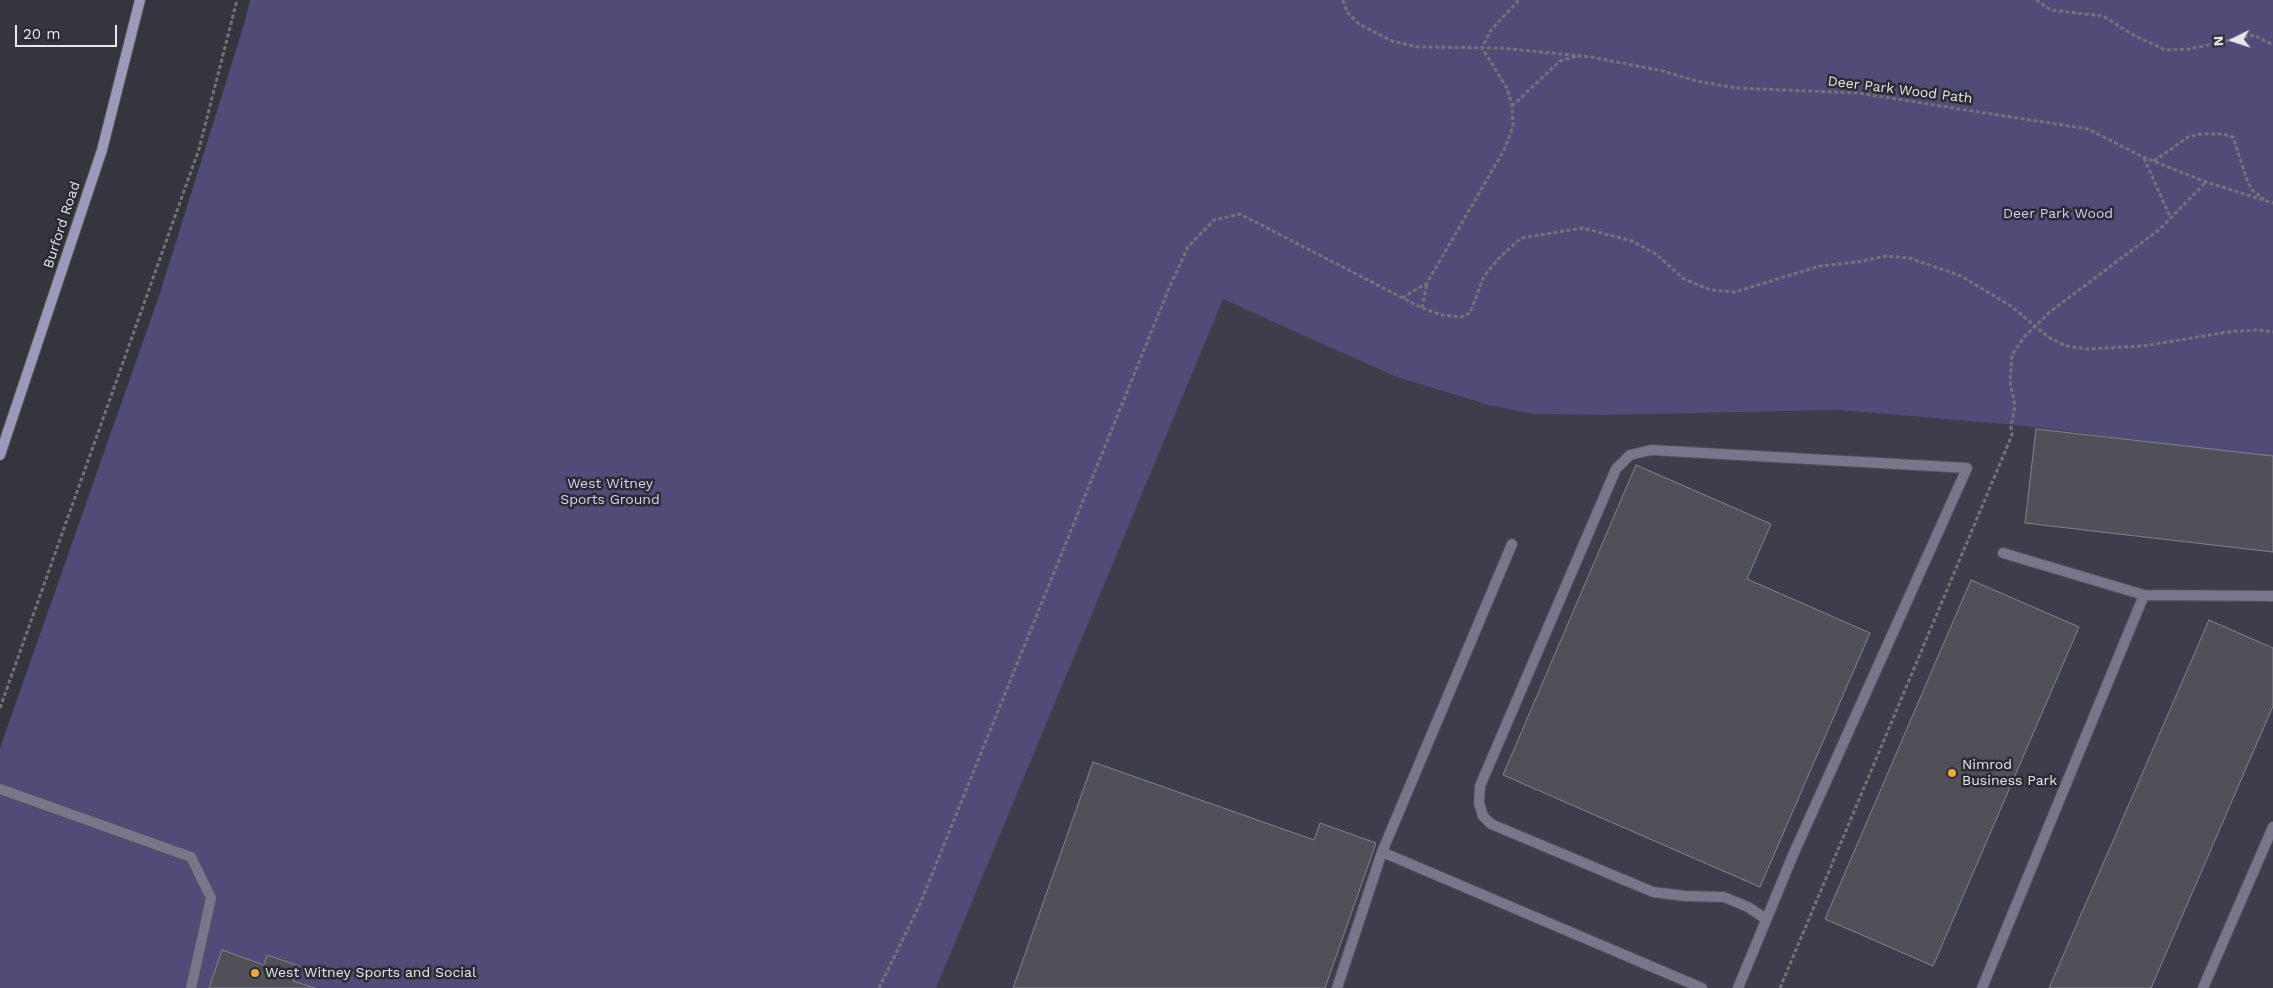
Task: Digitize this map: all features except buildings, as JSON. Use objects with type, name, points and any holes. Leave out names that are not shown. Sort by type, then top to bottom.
[{"type":"main road","name":"Burford Road","points":[[0,455],[102,150],[140,0]]},
{"type":"lane","points":[[1738,988],[1801,838],[1967,468],[1651,450],[1630,455],[1616,469],[1480,786],[1479,803],[1483,816],[1491,824],[1653,892],[1685,896],[1724,897],[1748,907],[1766,919]]},
{"type":"lane","points":[[1337,988],[1382,852],[1512,544]]},
{"type":"lane","points":[[2004,553],[2144,595],[2273,596]]},
{"type":"lane","points":[[1982,988],[2144,595]]},
{"type":"lane","points":[[0,789],[191,857],[211,898],[191,988]]},
{"type":"lane","points":[[2203,988],[2273,827]]},
{"type":"lane","points":[[1382,852],[1702,988]]},
{"type":"path","points":[[0,708],[199,149],[237,0]]},
{"type":"path","points":[[1342,0],[1347,12],[1359,24],[1392,40],[1418,47],[1482,48]]},
{"type":"path","points":[[1482,48],[1490,30],[1519,0]]},
{"type":"path","points":[[2036,0],[2052,10],[2102,16],[2135,36],[2166,50],[2189,49],[2254,35],[2273,45]]},
{"type":"path","points":[[1422,308],[1427,283],[1504,150],[1513,127],[1512,106],[1507,88],[1482,48]]},
{"type":"path","name":"Deer Park Wood Path","points":[[1482,48],[1502,48],[1581,56],[1663,71],[1696,81],[1736,88],[1858,93],[2016,116],[2088,129],[2143,157],[2206,182],[2273,203]]},
{"type":"path","points":[[1512,106],[1560,61],[1581,56]]},
{"type":"path","points":[[2153,161],[2188,137],[2201,134],[2222,134],[2233,137],[2252,190],[2267,201]]},
{"type":"path","points":[[2143,157],[2170,217]]},
{"type":"path","points":[[1780,988],[2012,435],[2011,427],[2015,406],[2010,382],[2012,355],[2024,337],[2034,327],[2052,311],[2160,229],[2206,182]]},
{"type":"path","points":[[879,988],[920,904],[1169,288],[1188,247],[1214,220],[1240,214],[1422,308],[1442,315],[1461,317],[1470,313],[1484,276],[1521,238],[1584,228],[1632,241],[1656,254],[1684,279],[1711,290],[1735,292],[1820,266],[1857,262],[1886,256],[1909,258],[1961,276],[2011,306],[2034,327],[2066,346],[2087,349],[2143,346],[2228,332],[2256,330],[2273,332]]},
{"type":"path","points":[[1402,298],[1427,283]]},
{"type":"shaded area","points":[[1223,298],[1394,376],[1488,405],[1534,414],[1603,415],[1838,410],[2016,425],[2273,457],[2273,988],[936,988]]},
{"type":"green space","name":"West Witney Sports Ground","points":[[250,0],[2273,0],[2273,457],[2016,425],[1838,410],[1603,415],[1534,414],[1488,405],[1394,376],[1223,299],[936,988],[0,988],[0,748],[159,296],[243,28]]},
{"type":"place","name":"Nimrod Business Park","points":[[1952,773]]},
{"type":"place","name":"West Witney Sports and Social","points":[[255,973]]},
{"type":"park label","name":"Deer Park Wood","points":[[2058,214]]}]
